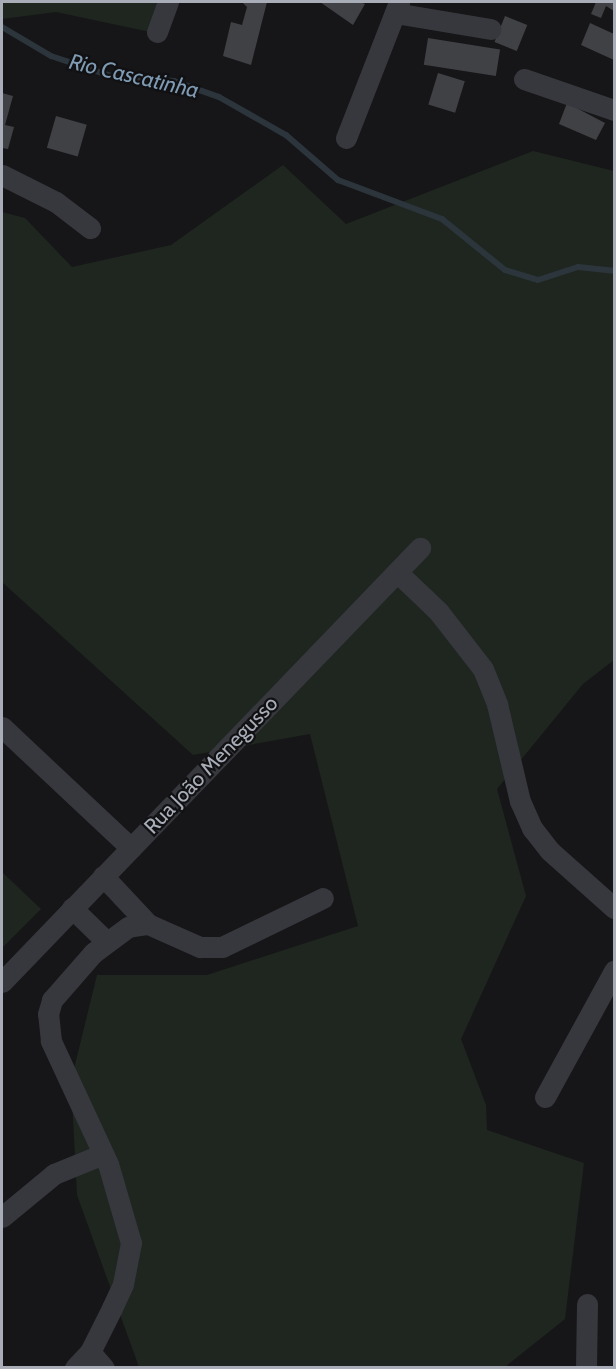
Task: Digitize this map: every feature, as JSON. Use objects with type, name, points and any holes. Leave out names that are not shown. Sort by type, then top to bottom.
[{"type":"street","points":[[157,32],[168,2]]},
{"type":"street","points":[[346,138],[397,7],[491,29]]},
{"type":"street","points":[[524,79],[615,110]]},
{"type":"street","points":[[2,175],[56,202],[90,228]]},
{"type":"street","name":"Rua João Menegusso","points":[[2,982],[420,548]]},
{"type":"street","points":[[397,572],[438,611],[483,669],[497,704],[520,801],[532,828],[550,850],[615,909]]},
{"type":"street","points":[[2,727],[131,848]]},
{"type":"street","points":[[104,876],[148,924],[200,947],[222,947],[323,898]]},
{"type":"street","points":[[72,908],[107,942]]},
{"type":"street","points":[[90,1362],[123,1284],[131,1243],[103,1154],[51,1041],[48,1014],[60,987],[107,942],[128,927],[148,924]]},
{"type":"street","points":[[544,1097],[615,971]]},
{"type":"street","points":[[2,1217],[54,1174],[103,1154]]},
{"type":"street","points":[[586,1304],[586,1368]]},
{"type":"shaded area","points":[[2,2],[166,2],[155,33],[56,12],[2,19]]},
{"type":"shaded area","points":[[533,151],[614,171],[614,660],[583,684],[497,789],[526,896],[461,1039],[486,1105],[487,1130],[584,1163],[565,1319],[505,1367],[139,1367],[77,1195],[71,1081],[97,975],[207,975],[358,926],[310,734],[193,755],[2,582],[2,212],[25,218],[72,267],[171,245],[283,165],[346,224]]},
{"type":"shaded area","points":[[2,872],[41,909],[2,948]]},
{"type":"building","points":[[242,2],[267,2],[251,65],[223,56],[231,22],[242,25],[247,7]]},
{"type":"building","points":[[320,2],[360,2],[365,4],[353,25]]},
{"type":"building","points":[[596,2],[614,2],[614,11],[606,6],[601,18],[591,14]]},
{"type":"building","points":[[505,16],[527,25],[517,51],[495,42]]},
{"type":"building","points":[[590,23],[614,34],[614,60],[581,45]]},
{"type":"building","points":[[428,38],[500,49],[496,76],[424,65]]},
{"type":"building","points":[[438,73],[465,81],[455,113],[428,105]]},
{"type":"building","points":[[2,93],[13,96],[5,125],[14,127],[8,149],[2,148]]},
{"type":"building","points":[[567,103],[605,123],[596,140],[559,124]]},
{"type":"building","points":[[56,116],[87,125],[78,157],[47,148]]},
{"type":"waterway","name":"Rio Cascatinha","points":[[2,27],[51,56],[114,77],[174,81],[219,97],[286,135],[338,180],[442,219],[505,270],[538,280],[578,267],[614,271]]}]
